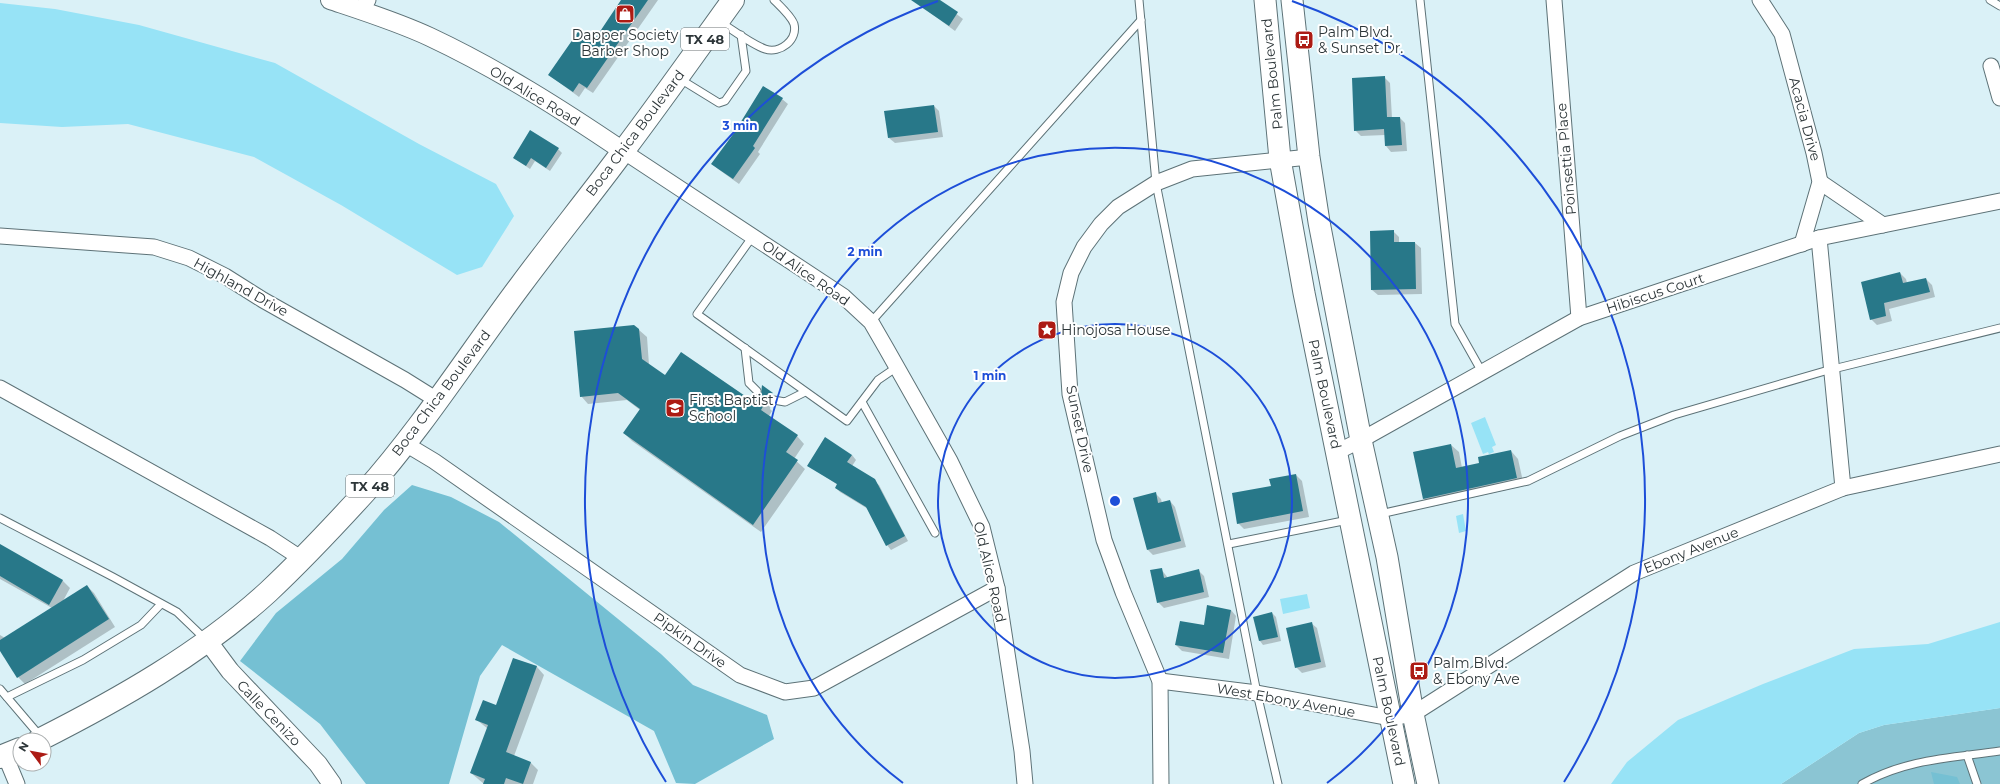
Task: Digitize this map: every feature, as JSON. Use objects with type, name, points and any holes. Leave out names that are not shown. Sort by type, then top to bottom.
[{"type":"main road","name":"Boca Chica Boulevard","points":[[52,733],[102,708],[163,671],[207,640],[266,593],[302,559],[366,490],[404,443],[520,286],[623,151],[733,0]]},
{"type":"main road","name":"Palm Boulevard","points":[[1265,0],[1280,159],[1304,293],[1404,784]]},
{"type":"main road","name":"Palm Boulevard","points":[[1292,0],[1308,157],[1319,222],[1361,440],[1387,557],[1413,714],[1428,784]]},
{"type":"street","name":"Old Alice Road","points":[[330,0],[365,5],[494,70],[550,102],[843,296],[871,322],[950,461],[982,527],[997,588],[1026,784]]},
{"type":"street","name":"Poinsettia Place","points":[[1554,0],[1579,318]]},
{"type":"street","name":"Acacia Drive","points":[[1760,0],[1782,34],[1814,153],[1820,182],[1802,244]]},
{"type":"street","points":[[1991,66],[2000,98]]},
{"type":"street","name":"Sunset Drive","points":[[1161,784],[1160,681],[1123,592],[1104,540],[1070,394],[1064,302],[1071,273],[1084,247],[1101,224],[1118,207],[1156,183],[1192,169],[1308,157]]},
{"type":"street","points":[[1820,182],[1883,225]]},
{"type":"street","name":"Hibiscus Court","points":[[1336,452],[1361,440],[1579,318],[1819,238],[2000,201]]},
{"type":"street","name":"Highland Drive","points":[[0,236],[154,247],[188,258],[225,276],[263,300],[405,380],[437,400]]},
{"type":"street","points":[[1819,238],[1843,488]]},
{"type":"street","points":[[0,388],[270,538],[302,559]]},
{"type":"street","name":"Pipkin Drive","points":[[404,443],[434,461],[740,675],[785,692],[814,688],[997,588]]},
{"type":"street","name":"Ebony Avenue","points":[[1413,714],[1634,573],[1843,488],[2000,454]]},
{"type":"street","name":"Calle Cenizo","points":[[207,640],[230,672],[318,764],[332,784]]},
{"type":"street","name":"West Ebony Avenue","points":[[1160,681],[1257,693],[1390,718],[1413,714]]},
{"type":"street","points":[[8,754],[17,784]]},
{"type":"lane","points":[[718,20],[765,49],[777,51],[785,46],[794,31],[794,23],[774,0]]},
{"type":"lane","points":[[1139,0],[1156,183],[1229,544],[1257,693],[1278,784]]},
{"type":"lane","points":[[1420,0],[1455,324],[1482,372]]},
{"type":"lane","points":[[1990,0],[2000,6]]},
{"type":"lane","points":[[871,322],[1141,20]]},
{"type":"lane","points":[[677,77],[719,103],[725,101],[746,71],[741,34]]},
{"type":"lane","points":[[753,236],[697,314],[847,421],[878,380],[897,367]]},
{"type":"lane","points":[[1378,514],[1528,481],[1620,436],[1674,415],[1832,370],[2000,328]]},
{"type":"lane","points":[[745,348],[750,383],[757,391]]},
{"type":"lane","points":[[768,399],[785,402],[805,392]]},
{"type":"lane","points":[[862,402],[935,533]]},
{"type":"lane","points":[[0,518],[176,612],[207,640]]},
{"type":"lane","points":[[1229,544],[1350,520]]},
{"type":"lane","points":[[7,697],[96,652],[141,625],[161,604]]},
{"type":"lane","points":[[0,689],[35,732]]},
{"type":"lane","points":[[1862,784],[1894,768],[1930,760],[2000,751]]},
{"type":"lane","points":[[1967,755],[1977,784]]},
{"type":"shaded area","points":[[0,3],[55,9],[139,25],[275,63],[419,144],[496,184],[514,216],[482,267],[457,275],[341,205],[254,157],[128,124],[62,127],[0,123]]},
{"type":"shaded area","points":[[1485,417],[1496,445],[1492,447],[1494,452],[1489,454],[1488,452],[1483,454],[1471,423]]},
{"type":"shaded area","points":[[412,485],[451,497],[499,522],[661,654],[693,685],[767,715],[774,739],[695,784],[676,783],[654,731],[502,645],[480,676],[449,784],[366,784],[320,724],[240,661],[276,613],[342,559],[384,510]]},
{"type":"shaded area","points":[[1463,514],[1466,531],[1459,533],[1456,516]]},
{"type":"shaded area","points":[[1307,594],[1310,608],[1283,614],[1280,599]]},
{"type":"shaded area","points":[[2000,622],[2000,708],[1884,725],[1859,733],[1781,784],[1611,784],[1627,762],[1678,720],[1763,684],[1854,649],[1928,644]]},
{"type":"shaded area","points":[[2000,708],[2000,784],[1781,784],[1859,733],[1884,725]]},
{"type":"shaded area","points":[[1931,772],[1957,777],[1960,784],[1934,784]]},
{"type":"building","points":[[621,0],[648,0],[587,88],[579,83],[573,92],[548,75],[580,29],[595,39]]},
{"type":"building","points":[[911,0],[940,0],[958,12],[949,26]]},
{"type":"building","points":[[1385,76],[1387,117],[1400,117],[1402,145],[1385,146],[1384,129],[1354,131],[1352,78]]},
{"type":"building","points":[[763,86],[783,98],[753,146],[755,148],[733,179],[711,164],[734,133]]},
{"type":"building","points":[[934,105],[938,132],[888,138],[884,111]]},
{"type":"building","points":[[530,130],[559,148],[546,168],[531,158],[526,166],[513,158]]},
{"type":"building","points":[[1394,230],[1394,242],[1415,242],[1416,289],[1371,290],[1370,231]]},
{"type":"building","points":[[1900,272],[1903,283],[1926,278],[1930,292],[1884,303],[1886,316],[1870,320],[1861,282]]},
{"type":"building","points":[[634,325],[639,329],[642,359],[665,375],[681,352],[751,400],[754,395],[761,394],[762,385],[773,393],[764,396],[763,400],[765,403],[761,410],[798,435],[786,452],[798,460],[753,525],[623,433],[640,409],[618,393],[580,397],[574,331]]},
{"type":"building","points":[[825,437],[852,455],[847,462],[875,479],[905,536],[886,546],[866,507],[835,488],[837,484],[807,466]]},
{"type":"building","points":[[1451,444],[1456,468],[1479,463],[1478,457],[1511,450],[1517,478],[1423,499],[1413,452]]},
{"type":"building","points":[[1296,474],[1303,511],[1237,524],[1232,493],[1271,486],[1269,479]]},
{"type":"building","points":[[1156,492],[1158,503],[1170,500],[1181,541],[1147,550],[1133,498]]},
{"type":"building","points":[[0,544],[63,580],[49,605],[0,576]]},
{"type":"building","points":[[1162,568],[1164,578],[1199,569],[1204,592],[1157,603],[1150,570]]},
{"type":"building","points":[[87,585],[109,619],[17,678],[0,651],[0,640]]},
{"type":"building","points":[[1207,605],[1231,610],[1223,653],[1175,645],[1180,621],[1204,625]]},
{"type":"building","points":[[1272,612],[1278,637],[1259,641],[1253,617]]},
{"type":"building","points":[[1312,622],[1321,662],[1295,668],[1286,628]]},
{"type":"building","points":[[513,658],[537,666],[506,752],[531,762],[523,784],[506,778],[504,784],[483,784],[485,779],[470,773],[488,725],[475,720],[483,700],[496,705]]},
{"type":"place","name":"Dapper Society Barber Shop","points":[[625,14]]},
{"type":"place","name":"Palm Blvd. & Sunset Dr.","points":[[1304,40]]},
{"type":"place","name":"Hinojosa House","points":[[1047,330]]},
{"type":"place","name":"First Baptist School","points":[[675,408]]},
{"type":"place","name":"Palm Blvd. & Ebony Ave","points":[[1419,671]]}]
